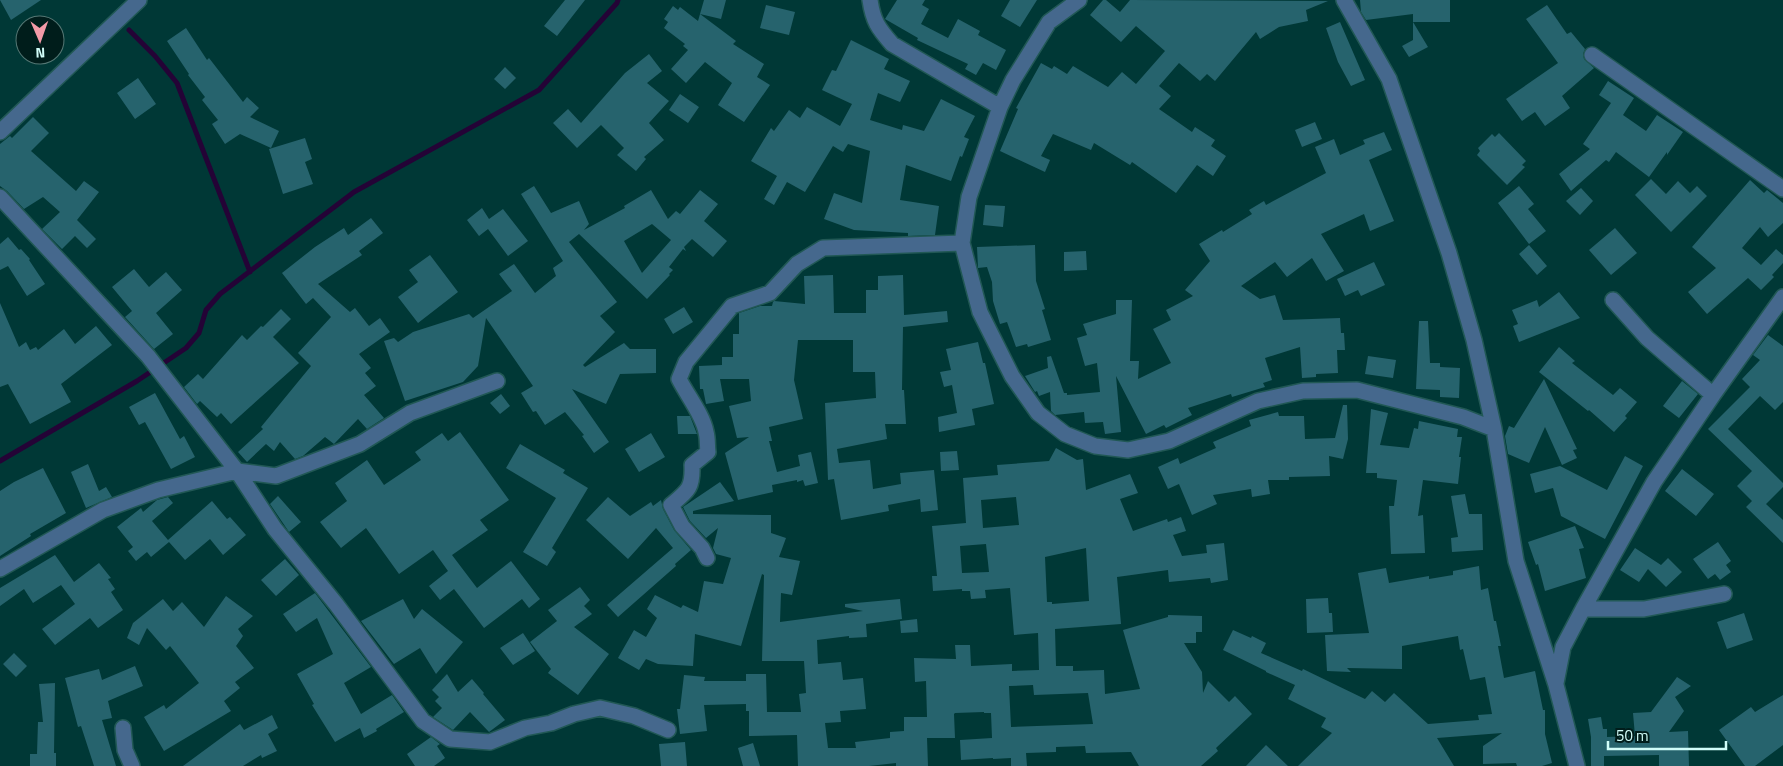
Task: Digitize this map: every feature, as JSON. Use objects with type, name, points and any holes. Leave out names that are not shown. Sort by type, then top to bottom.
[{"type":"street","points":[[0,132],[139,0]]},
{"type":"street","points":[[870,0],[873,17],[892,44],[1000,107]]},
{"type":"street","points":[[1079,0],[1049,22],[1013,80],[1000,107],[969,197],[962,243],[980,312],[1012,376],[1038,413],[1065,434],[1095,446],[1128,450],[1169,441],[1258,402],[1303,391],[1357,390],[1462,417],[1494,429]]},
{"type":"street","points":[[1344,0],[1389,80],[1449,253],[1474,340],[1494,429],[1516,561],[1556,685],[1577,766]]},
{"type":"street","points":[[1592,55],[1783,189]]},
{"type":"street","points":[[0,197],[148,356],[237,471],[275,530],[336,604],[423,721],[450,739],[490,742],[525,728],[550,723],[574,714],[600,708],[634,716],[668,730]]},
{"type":"street","points":[[708,558],[702,548],[682,526],[671,505],[684,495],[692,482],[692,465],[708,452],[706,431],[701,417],[679,379],[686,362],[697,348],[732,306],[770,293],[797,264],[822,248],[962,243]]},
{"type":"street","points":[[1556,685],[1563,647],[1654,482],[1783,297]]},
{"type":"street","points":[[1613,300],[1646,338],[1713,395]]},
{"type":"street","points":[[0,569],[103,510],[158,490],[237,471],[276,476],[360,444],[410,413],[497,381]]},
{"type":"street","points":[[1583,609],[1644,609],[1724,594]]},
{"type":"street","points":[[123,728],[125,750],[132,766]]},
{"type":"building","points":[[0,0],[41,0],[18,15],[15,15],[11,20]]},
{"type":"building","points":[[565,0],[585,0],[557,36],[544,26]]},
{"type":"building","points":[[704,0],[726,0],[721,19],[700,14]]},
{"type":"building","points":[[897,0],[925,0],[922,5],[929,9],[921,24],[948,38],[958,19],[980,31],[978,35],[1006,50],[996,70],[983,63],[976,75],[965,69],[968,64],[917,40],[918,38],[885,19]]},
{"type":"building","points":[[1010,0],[1037,0],[1020,27],[1001,16]]},
{"type":"building","points":[[1103,0],[1106,0],[1120,12],[1130,0],[1328,1],[1306,10],[1308,21],[1279,27],[1260,39],[1256,32],[1215,81],[1207,74],[1200,81],[1179,63],[1159,86],[1171,96],[1159,109],[1192,132],[1195,127],[1215,140],[1211,146],[1226,156],[1213,176],[1197,165],[1176,193],[1132,162],[1130,165],[1094,143],[1091,150],[1053,134],[1041,156],[1050,160],[1045,172],[1000,151],[1018,109],[1016,108],[1041,63],[1052,69],[1054,66],[1067,74],[1073,66],[1108,87],[1122,72],[1136,84],[1165,51],[1136,26],[1121,42],[1090,15]]},
{"type":"building","points":[[1360,0],[1450,0],[1450,22],[1413,22],[1413,14],[1366,20],[1361,12]]},
{"type":"building","points":[[766,5],[795,12],[789,35],[760,28]]},
{"type":"building","points":[[1547,5],[1567,34],[1571,32],[1585,49],[1584,59],[1594,68],[1562,96],[1570,108],[1545,126],[1535,112],[1522,121],[1506,99],[1558,63],[1526,19]]},
{"type":"building","points":[[673,6],[678,10],[680,7],[698,21],[700,14],[736,41],[733,44],[764,64],[757,77],[770,85],[744,122],[718,105],[732,83],[705,62],[686,83],[671,69],[688,50],[683,46],[685,44],[664,28],[668,22],[664,19]]},
{"type":"building","points":[[1340,22],[1365,80],[1351,86],[1338,62],[1326,28]]},
{"type":"building","points":[[1413,22],[1428,47],[1409,57],[1402,46],[1413,40]]},
{"type":"building","points":[[186,28],[207,60],[209,58],[243,102],[247,97],[259,108],[250,117],[279,131],[271,148],[240,134],[225,144],[212,124],[218,120],[202,100],[205,97],[188,75],[167,41]]},
{"type":"building","points":[[851,40],[889,59],[884,69],[910,81],[900,102],[878,93],[870,120],[902,130],[903,125],[924,131],[941,99],[975,116],[964,137],[969,139],[962,157],[960,156],[951,181],[906,165],[900,200],[939,206],[935,235],[908,236],[908,233],[854,230],[824,219],[834,193],[862,203],[870,151],[848,144],[843,152],[833,146],[805,192],[787,182],[774,205],[764,199],[777,176],[751,161],[771,128],[774,131],[789,110],[800,118],[807,107],[840,126],[852,104],[822,90],[832,70],[836,71]]},
{"type":"building","points":[[649,54],[662,71],[647,83],[669,101],[649,123],[664,140],[644,157],[646,159],[636,171],[617,155],[624,148],[601,125],[577,148],[553,123],[568,109],[581,123],[625,73]]},
{"type":"building","points":[[505,67],[516,78],[505,89],[494,79]]},
{"type":"building","points":[[138,78],[156,104],[135,119],[117,93]]},
{"type":"building","points":[[1608,81],[1634,98],[1623,115],[1646,131],[1657,115],[1683,132],[1649,177],[1616,152],[1609,162],[1606,160],[1571,191],[1559,174],[1590,149],[1583,144],[1611,103],[1599,95]]},
{"type":"building","points":[[680,94],[699,107],[688,123],[669,110]]},
{"type":"building","points":[[33,117],[49,133],[31,151],[76,191],[84,181],[99,192],[77,220],[96,239],[87,248],[75,236],[62,249],[42,229],[60,212],[43,197],[24,209],[0,186],[0,144],[10,136],[12,138]]},
{"type":"building","points":[[1315,122],[1322,139],[1302,147],[1295,130]]},
{"type":"building","points":[[1384,132],[1392,150],[1369,160],[1394,221],[1370,231],[1364,214],[1321,234],[1344,271],[1326,281],[1312,258],[1287,277],[1275,262],[1241,286],[1260,299],[1275,295],[1283,320],[1340,318],[1341,333],[1344,333],[1345,350],[1337,350],[1338,373],[1316,374],[1316,377],[1302,378],[1300,347],[1265,358],[1272,380],[1263,383],[1265,387],[1232,397],[1231,394],[1188,408],[1192,415],[1166,428],[1164,425],[1146,434],[1116,376],[1121,432],[1105,434],[1103,422],[1085,423],[1084,412],[1055,415],[1051,411],[1050,392],[1039,396],[1037,391],[1035,392],[1025,376],[1048,368],[1047,357],[1051,356],[1064,393],[1067,393],[1067,395],[1100,392],[1097,363],[1085,366],[1077,338],[1087,335],[1083,324],[1116,314],[1116,300],[1132,300],[1130,361],[1139,361],[1138,379],[1171,363],[1153,329],[1171,320],[1166,310],[1193,296],[1185,290],[1210,261],[1199,244],[1252,214],[1249,210],[1264,201],[1266,205],[1326,173],[1315,147],[1334,139],[1340,155],[1365,144],[1363,140]]},
{"type":"building","points":[[1499,133],[1526,161],[1522,165],[1525,167],[1507,185],[1477,155],[1480,151],[1478,148],[1492,134],[1495,137]]},
{"type":"building","points":[[305,138],[312,159],[305,162],[313,184],[283,194],[269,149]]},
{"type":"building","points":[[1651,179],[1666,194],[1678,181],[1690,193],[1697,186],[1707,196],[1671,232],[1635,195]]},
{"type":"building","points":[[1750,180],[1764,193],[1767,190],[1783,203],[1783,223],[1768,237],[1760,227],[1742,248],[1761,265],[1776,249],[1783,255],[1783,263],[1772,275],[1774,277],[1761,290],[1748,278],[1707,314],[1688,292],[1716,268],[1692,247]]},
{"type":"building","points":[[534,186],[551,213],[579,201],[589,224],[584,230],[625,208],[624,206],[651,190],[668,219],[676,211],[680,214],[700,190],[718,204],[704,221],[727,241],[713,257],[692,239],[684,247],[686,251],[683,249],[669,267],[673,270],[670,275],[647,299],[579,234],[569,242],[617,302],[600,316],[615,332],[583,365],[585,367],[624,343],[630,349],[656,349],[656,373],[620,374],[606,404],[572,389],[609,442],[594,453],[582,436],[584,435],[565,412],[545,425],[536,411],[533,412],[521,393],[533,386],[486,318],[478,366],[463,382],[405,401],[384,341],[394,338],[398,342],[413,332],[469,314],[473,318],[512,291],[499,274],[514,264],[535,293],[556,276],[553,268],[563,261],[521,194]],"holes":[[[652,224],[671,240],[642,273],[624,241]]]},
{"type":"building","points":[[1519,186],[1534,204],[1528,209],[1546,231],[1529,244],[1498,203]]},
{"type":"building","points":[[1581,188],[1593,201],[1580,215],[1566,201]]},
{"type":"building","points":[[985,205],[1005,206],[1003,227],[983,225]]},
{"type":"building","points":[[482,208],[489,219],[503,209],[528,241],[508,256],[488,229],[479,236],[467,220]]},
{"type":"building","points":[[371,218],[383,233],[359,251],[362,255],[318,284],[350,312],[355,308],[369,326],[380,318],[390,332],[359,354],[371,368],[365,373],[376,386],[364,395],[384,418],[367,429],[358,419],[334,444],[325,437],[303,456],[295,459],[280,442],[274,451],[266,444],[247,462],[238,452],[263,429],[261,427],[311,366],[298,353],[331,317],[313,298],[306,304],[282,273],[315,247],[344,228],[348,235]]},
{"type":"building","points":[[1615,228],[1637,253],[1611,275],[1589,250]]},
{"type":"building","points":[[8,237],[30,259],[45,284],[27,296],[8,266],[0,270],[0,244]]},
{"type":"building","points":[[1035,245],[1036,281],[1045,309],[1042,310],[1051,340],[1028,347],[1027,344],[1016,347],[1007,322],[1000,324],[993,301],[992,282],[987,267],[978,268],[977,247]]},
{"type":"building","points":[[1529,245],[1547,266],[1537,275],[1519,254]]},
{"type":"building","points":[[1086,251],[1087,270],[1064,271],[1064,252]]},
{"type":"building","points":[[430,255],[458,292],[418,323],[398,297],[418,282],[409,270]]},
{"type":"building","points":[[1374,262],[1385,285],[1361,296],[1358,290],[1345,296],[1337,279]]},
{"type":"building","points":[[134,269],[149,287],[166,272],[182,290],[156,313],[173,334],[154,349],[125,317],[132,311],[112,287]]},
{"type":"building","points":[[833,275],[834,313],[866,313],[866,290],[878,290],[878,276],[903,275],[904,315],[947,311],[948,322],[903,327],[902,390],[904,390],[906,424],[885,424],[887,439],[837,449],[839,463],[870,460],[873,489],[901,484],[900,473],[934,470],[938,510],[921,512],[920,499],[888,505],[889,511],[841,520],[834,479],[828,480],[825,403],[876,398],[875,372],[853,372],[853,340],[798,340],[794,380],[803,419],[769,427],[772,441],[769,441],[777,472],[800,466],[798,455],[811,452],[818,483],[805,486],[803,480],[797,482],[797,480],[772,485],[773,492],[738,500],[725,453],[749,437],[737,438],[729,406],[751,401],[749,379],[720,379],[724,401],[706,404],[703,389],[700,389],[699,366],[722,365],[722,357],[733,357],[733,334],[739,334],[739,313],[760,306],[772,306],[774,301],[805,304],[804,276]]},
{"type":"building","points":[[1559,292],[1580,318],[1519,342],[1513,326],[1518,324],[1512,310],[1537,300],[1539,307]]},
{"type":"building","points":[[0,303],[19,347],[26,342],[30,350],[36,347],[38,350],[64,329],[75,344],[96,326],[112,345],[61,384],[71,402],[30,424],[8,384],[0,387]]},
{"type":"building","points":[[684,307],[693,322],[673,334],[664,319]]},
{"type":"building","points":[[281,309],[291,319],[273,337],[299,363],[231,424],[221,413],[217,417],[200,401],[197,404],[184,387],[198,374],[203,379],[242,335],[247,340]]},
{"type":"building","points":[[1419,321],[1428,321],[1430,363],[1440,363],[1440,367],[1460,368],[1459,398],[1440,397],[1440,390],[1416,389]]},
{"type":"building","points":[[1768,335],[1783,346],[1783,402],[1775,410],[1760,396],[1728,429],[1783,483],[1783,487],[1766,504],[1783,520],[1783,543],[1746,507],[1752,501],[1737,486],[1752,471],[1708,429],[1750,387],[1742,379],[1760,360],[1753,355]]},
{"type":"building","points":[[978,342],[983,363],[985,363],[994,404],[972,409],[975,425],[939,432],[938,417],[957,413],[952,385],[944,387],[940,372],[951,370],[946,349]]},
{"type":"building","points":[[1559,347],[1575,361],[1572,363],[1613,395],[1620,388],[1637,402],[1625,416],[1627,418],[1614,432],[1589,410],[1539,372]]},
{"type":"building","points":[[1368,356],[1396,360],[1393,378],[1365,374]]},
{"type":"building","points":[[1544,379],[1577,449],[1573,450],[1577,458],[1562,465],[1545,427],[1529,463],[1508,454],[1505,436],[1509,426],[1514,428]]},
{"type":"building","points":[[1682,381],[1698,394],[1679,418],[1663,406]]},
{"type":"building","points":[[155,393],[180,439],[184,436],[195,457],[171,469],[145,422],[139,425],[129,407]]},
{"type":"building","points":[[501,394],[510,406],[500,414],[490,403]]},
{"type":"building","points":[[1343,405],[1347,405],[1348,439],[1343,459],[1329,456],[1330,476],[1289,477],[1289,480],[1268,480],[1270,494],[1252,497],[1251,489],[1213,495],[1217,504],[1192,515],[1179,484],[1168,489],[1158,467],[1178,458],[1180,464],[1216,448],[1213,442],[1251,426],[1249,420],[1278,412],[1279,416],[1304,416],[1305,439],[1335,438]]},
{"type":"building","points":[[1371,409],[1388,413],[1380,445],[1409,448],[1414,428],[1418,429],[1419,421],[1458,429],[1457,437],[1462,437],[1458,484],[1423,480],[1418,516],[1423,515],[1425,553],[1391,554],[1389,506],[1394,506],[1397,480],[1377,478],[1377,473],[1366,473]]},
{"type":"building","points":[[677,416],[690,416],[697,434],[678,434]]},
{"type":"building","points":[[460,432],[509,500],[480,520],[488,530],[452,555],[477,588],[511,561],[540,599],[529,608],[522,599],[484,628],[454,589],[440,600],[429,586],[448,571],[433,550],[399,574],[366,528],[341,548],[320,522],[347,501],[335,483],[367,460],[384,485],[421,460],[415,452],[442,433],[448,441]]},
{"type":"building","points":[[651,433],[665,457],[639,472],[625,449]]},
{"type":"building","points":[[520,444],[565,470],[563,473],[588,488],[552,548],[556,552],[547,566],[523,552],[556,498],[506,468]]},
{"type":"building","points":[[1056,448],[1077,460],[1083,459],[1086,490],[1130,474],[1138,493],[1120,499],[1133,531],[1167,519],[1168,522],[1181,517],[1186,531],[1173,535],[1182,556],[1207,553],[1206,545],[1224,543],[1228,580],[1211,583],[1210,578],[1169,582],[1168,570],[1117,577],[1121,624],[1055,629],[1056,666],[1073,666],[1073,671],[1104,670],[1105,694],[1140,689],[1123,630],[1168,617],[1168,615],[1202,616],[1202,632],[1196,632],[1196,643],[1184,643],[1202,672],[1203,693],[1208,681],[1229,702],[1235,696],[1252,714],[1216,748],[1218,751],[1201,766],[1139,766],[1131,752],[1086,753],[1085,746],[1056,747],[1056,752],[1026,753],[1027,766],[1011,766],[1011,758],[961,760],[960,740],[992,738],[991,713],[984,712],[955,713],[955,738],[927,738],[928,766],[896,766],[896,763],[869,766],[798,766],[797,735],[749,736],[749,711],[746,711],[746,704],[704,705],[707,731],[680,734],[677,709],[680,709],[684,675],[705,677],[704,681],[746,681],[746,674],[766,674],[767,712],[801,712],[799,694],[806,693],[804,661],[762,661],[764,575],[762,574],[741,646],[695,634],[693,666],[658,664],[646,659],[639,670],[618,658],[634,630],[646,637],[657,618],[647,609],[655,595],[681,608],[683,605],[698,612],[704,581],[723,584],[731,558],[716,554],[713,548],[718,528],[706,538],[690,521],[683,507],[720,482],[734,501],[693,511],[693,514],[771,515],[771,533],[786,538],[779,557],[800,561],[792,595],[781,593],[780,622],[863,611],[845,607],[845,604],[900,599],[902,619],[866,624],[867,637],[849,638],[849,636],[817,640],[818,664],[841,662],[843,680],[863,678],[866,709],[840,711],[841,722],[825,723],[828,748],[856,748],[855,742],[890,738],[890,732],[904,731],[904,717],[927,717],[926,681],[915,682],[914,658],[956,659],[955,645],[970,645],[971,666],[1012,664],[1012,671],[1039,670],[1038,633],[1014,635],[1010,588],[985,590],[986,598],[971,599],[970,591],[962,591],[962,589],[933,591],[932,576],[937,576],[932,526],[966,523],[963,478],[998,475],[997,465],[1049,461]],"holes":[[[1016,497],[1019,525],[983,528],[981,500]],[[986,544],[989,572],[962,573],[960,546]],[[1086,548],[1089,601],[1052,604],[1052,602],[1047,602],[1045,557]],[[1033,685],[1034,695],[1088,693],[1093,724],[1011,727],[1009,686]]]},
{"type":"building","points":[[957,451],[959,470],[941,471],[940,452]]},
{"type":"building","points":[[1625,456],[1643,466],[1605,539],[1561,516],[1553,488],[1535,493],[1530,474],[1560,466],[1607,490]]},
{"type":"building","points":[[88,464],[99,491],[106,487],[112,497],[86,508],[71,472]]},
{"type":"building","points":[[43,468],[66,513],[30,534],[31,536],[0,556],[0,491]]},
{"type":"building","points":[[1682,469],[1714,494],[1696,516],[1665,491]]},
{"type":"building","points":[[1465,494],[1469,514],[1482,514],[1483,550],[1452,552],[1451,538],[1458,537],[1451,496]]},
{"type":"building","points":[[278,496],[301,522],[289,532],[270,504]]},
{"type":"building","points":[[168,497],[173,503],[152,521],[168,540],[212,501],[227,519],[230,517],[246,535],[223,555],[210,539],[185,560],[169,542],[151,557],[147,552],[136,561],[128,551],[133,547],[117,527],[141,508],[143,512],[157,500]]},
{"type":"building","points":[[608,497],[630,516],[651,502],[653,506],[661,500],[663,509],[674,530],[691,550],[675,564],[676,566],[618,617],[607,605],[673,548],[656,528],[628,559],[586,520]]},
{"type":"building","points":[[1575,526],[1584,548],[1579,549],[1586,578],[1545,591],[1538,564],[1536,565],[1528,542]]},
{"type":"building","points":[[1718,542],[1731,561],[1726,565],[1731,572],[1720,580],[1715,574],[1708,579],[1693,559]]},
{"type":"building","points":[[1635,548],[1661,565],[1668,558],[1682,572],[1666,587],[1648,569],[1639,582],[1620,570]]},
{"type":"building","points":[[55,555],[74,582],[99,563],[111,578],[108,579],[115,589],[111,592],[123,610],[98,628],[90,618],[55,645],[42,629],[75,604],[61,585],[33,603],[24,589],[0,606],[0,588]]},
{"type":"building","points":[[285,559],[299,575],[276,596],[261,580]]},
{"type":"building","points":[[1479,566],[1481,590],[1488,588],[1494,621],[1496,621],[1504,678],[1535,671],[1543,710],[1545,710],[1545,734],[1552,763],[1542,766],[1517,766],[1516,763],[1483,764],[1483,746],[1502,733],[1437,738],[1454,766],[1298,766],[1332,733],[1321,727],[1326,718],[1288,699],[1295,685],[1223,650],[1233,630],[1266,643],[1261,653],[1302,671],[1303,669],[1365,699],[1372,691],[1385,702],[1394,693],[1428,724],[1479,720],[1478,715],[1492,714],[1485,677],[1470,680],[1463,649],[1460,650],[1458,636],[1402,646],[1402,669],[1347,668],[1351,672],[1327,671],[1325,635],[1369,633],[1358,573],[1386,568],[1389,583],[1429,576],[1429,579],[1453,575],[1453,571]]},
{"type":"building","points":[[580,587],[590,600],[584,606],[592,614],[574,627],[609,654],[578,695],[548,673],[551,669],[530,642],[557,621],[548,610]]},
{"type":"building","points":[[315,593],[371,667],[344,683],[361,714],[392,695],[404,712],[364,738],[360,728],[335,742],[312,705],[314,704],[297,674],[333,654],[317,618],[296,632],[283,614]]},
{"type":"building","points":[[226,596],[253,616],[238,629],[243,636],[236,646],[254,668],[235,682],[240,688],[224,701],[231,711],[164,751],[144,717],[164,705],[166,709],[199,683],[170,646],[166,650],[147,628],[139,645],[127,638],[133,623],[163,599],[173,611],[182,602],[204,627]]},
{"type":"building","points":[[1328,598],[1329,613],[1332,613],[1333,632],[1307,633],[1306,599]]},
{"type":"building","points":[[403,599],[414,619],[422,609],[463,642],[436,674],[420,648],[394,664],[361,621]]},
{"type":"building","points":[[1744,613],[1753,640],[1727,649],[1717,622]]},
{"type":"building","points":[[917,619],[918,632],[901,633],[900,621]]},
{"type":"building","points":[[523,633],[535,651],[513,665],[500,648]]},
{"type":"building","points":[[14,653],[27,666],[16,677],[3,664]]},
{"type":"building","points":[[135,666],[143,686],[108,701],[112,718],[102,720],[116,766],[94,766],[81,726],[78,727],[65,678],[99,669],[102,680]]},
{"type":"building","points":[[447,674],[458,692],[472,679],[505,720],[489,732],[470,712],[453,730],[433,717],[442,708],[435,701],[439,697],[432,690]]},
{"type":"building","points":[[1677,677],[1691,686],[1675,697],[1684,711],[1669,732],[1688,731],[1689,766],[1659,766],[1659,755],[1604,756],[1604,766],[1591,766],[1591,737],[1588,719],[1601,717],[1603,729],[1607,729],[1607,737],[1635,736],[1633,713],[1651,712]]},
{"type":"building","points":[[55,683],[54,753],[56,753],[56,766],[30,766],[30,754],[37,754],[38,722],[43,722],[39,684]]},
{"type":"building","points":[[1783,695],[1783,745],[1755,766],[1745,766],[1719,730],[1751,707],[1755,712]]},
{"type":"building","points":[[272,715],[278,728],[268,734],[277,751],[262,758],[261,755],[243,766],[183,766],[240,724],[244,730]]},
{"type":"building","points":[[431,737],[440,744],[437,746],[445,758],[434,766],[415,766],[407,754]]},
{"type":"building","points":[[685,742],[687,766],[661,766],[659,744]]},
{"type":"building","points":[[753,743],[760,766],[743,766],[738,748]]},
{"type":"building","points":[[1266,745],[1288,766],[1246,766]]},
{"type":"waterway","points":[[0,461],[137,381],[186,348],[199,333],[206,310],[220,294],[354,192],[539,90],[618,0]]},
{"type":"waterway","points":[[129,30],[155,56],[177,83],[250,272]]}]
